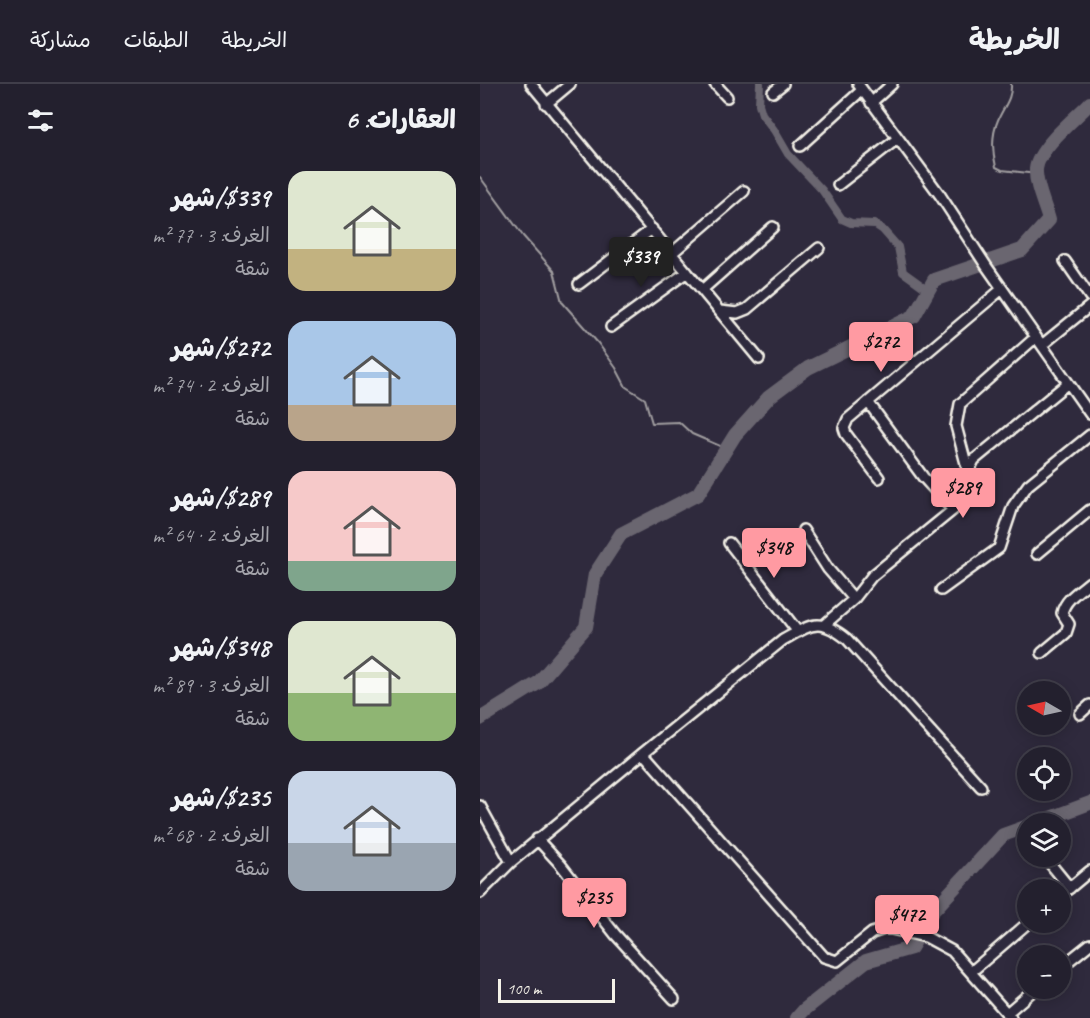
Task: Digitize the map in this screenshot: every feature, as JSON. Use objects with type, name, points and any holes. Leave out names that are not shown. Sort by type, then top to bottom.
[{"type":"street","points":[[531,84],[759,359]]},
{"type":"street","points":[[546,104],[570,84]]},
{"type":"street","points":[[715,84],[727,97]]},
{"type":"street","points":[[773,92],[783,84]]},
{"type":"street","points":[[871,103],[892,84]]},
{"type":"street","points":[[800,146],[860,87],[940,195],[1002,289],[1090,414]]},
{"type":"street","points":[[838,185],[897,139]]},
{"type":"street","points":[[671,254],[744,191]]},
{"type":"street","points":[[702,290],[774,227]]},
{"type":"street","points":[[579,284],[652,229]]},
{"type":"street","points":[[720,311],[737,313],[747,309],[819,248]]},
{"type":"street","points":[[1065,261],[1090,297]]},
{"type":"street","points":[[611,327],[687,272]]},
{"type":"street","points":[[879,478],[846,434],[844,428],[848,419],[1002,289]]},
{"type":"street","points":[[1042,345],[1090,306]]},
{"type":"street","points":[[968,471],[956,426],[960,404],[1036,337]]},
{"type":"street","points":[[824,625],[854,599],[872,576],[953,510],[964,493],[968,471],[974,460],[1068,383]]},
{"type":"street","points":[[1080,400],[1090,393]]},
{"type":"street","points":[[868,402],[923,477],[953,510]]},
{"type":"street","points":[[941,590],[999,548],[1013,506],[1028,486],[1090,435]]},
{"type":"street","points":[[1037,554],[1090,510]]},
{"type":"street","points":[[803,530],[828,569],[854,599]]},
{"type":"street","points":[[729,543],[798,632]]},
{"type":"street","points":[[1042,653],[1066,633],[1069,624],[1062,613],[1063,607],[1090,582]]},
{"type":"street","points":[[480,893],[537,839],[783,640],[816,625],[832,628],[847,639],[981,787]]},
{"type":"street","points":[[1080,714],[1090,705]]},
{"type":"street","points":[[642,753],[824,957],[837,961],[872,933],[887,928],[895,929],[926,936],[952,951],[1009,1015],[1025,999]]},
{"type":"street","points":[[480,806],[511,862]]},
{"type":"street","points":[[537,839],[561,865],[615,934],[674,999]]},
{"type":"street","points":[[1053,867],[1063,879]]},
{"type":"street","points":[[1071,887],[1090,871]]},
{"type":"street","points":[[971,972],[1017,932]]},
{"type":"street","points":[[1071,959],[1090,944]]},
{"type":"waterway","points":[[760,84],[759,104],[762,114],[788,154],[822,190],[842,219],[851,223],[874,224],[883,230],[898,247],[903,272],[928,290]]},
{"type":"waterway","points":[[1011,84],[1009,98],[994,132],[993,149],[996,167],[1002,170],[1037,174]]},
{"type":"waterway","points":[[480,719],[538,683],[586,627],[595,574],[621,534],[698,494],[735,435],[769,397],[808,368],[914,316],[934,280],[1022,250],[1049,220],[1037,182],[1038,161],[1058,134],[1090,103]]},
{"type":"waterway","points":[[480,177],[523,236],[554,271],[562,302],[598,343],[626,387],[645,399],[652,423],[679,422],[692,434],[727,449]]},
{"type":"waterway","points":[[1063,813],[1090,803]]},
{"type":"waterway","points":[[797,1018],[866,961],[911,948],[932,912],[1003,835],[1017,830]]}]
